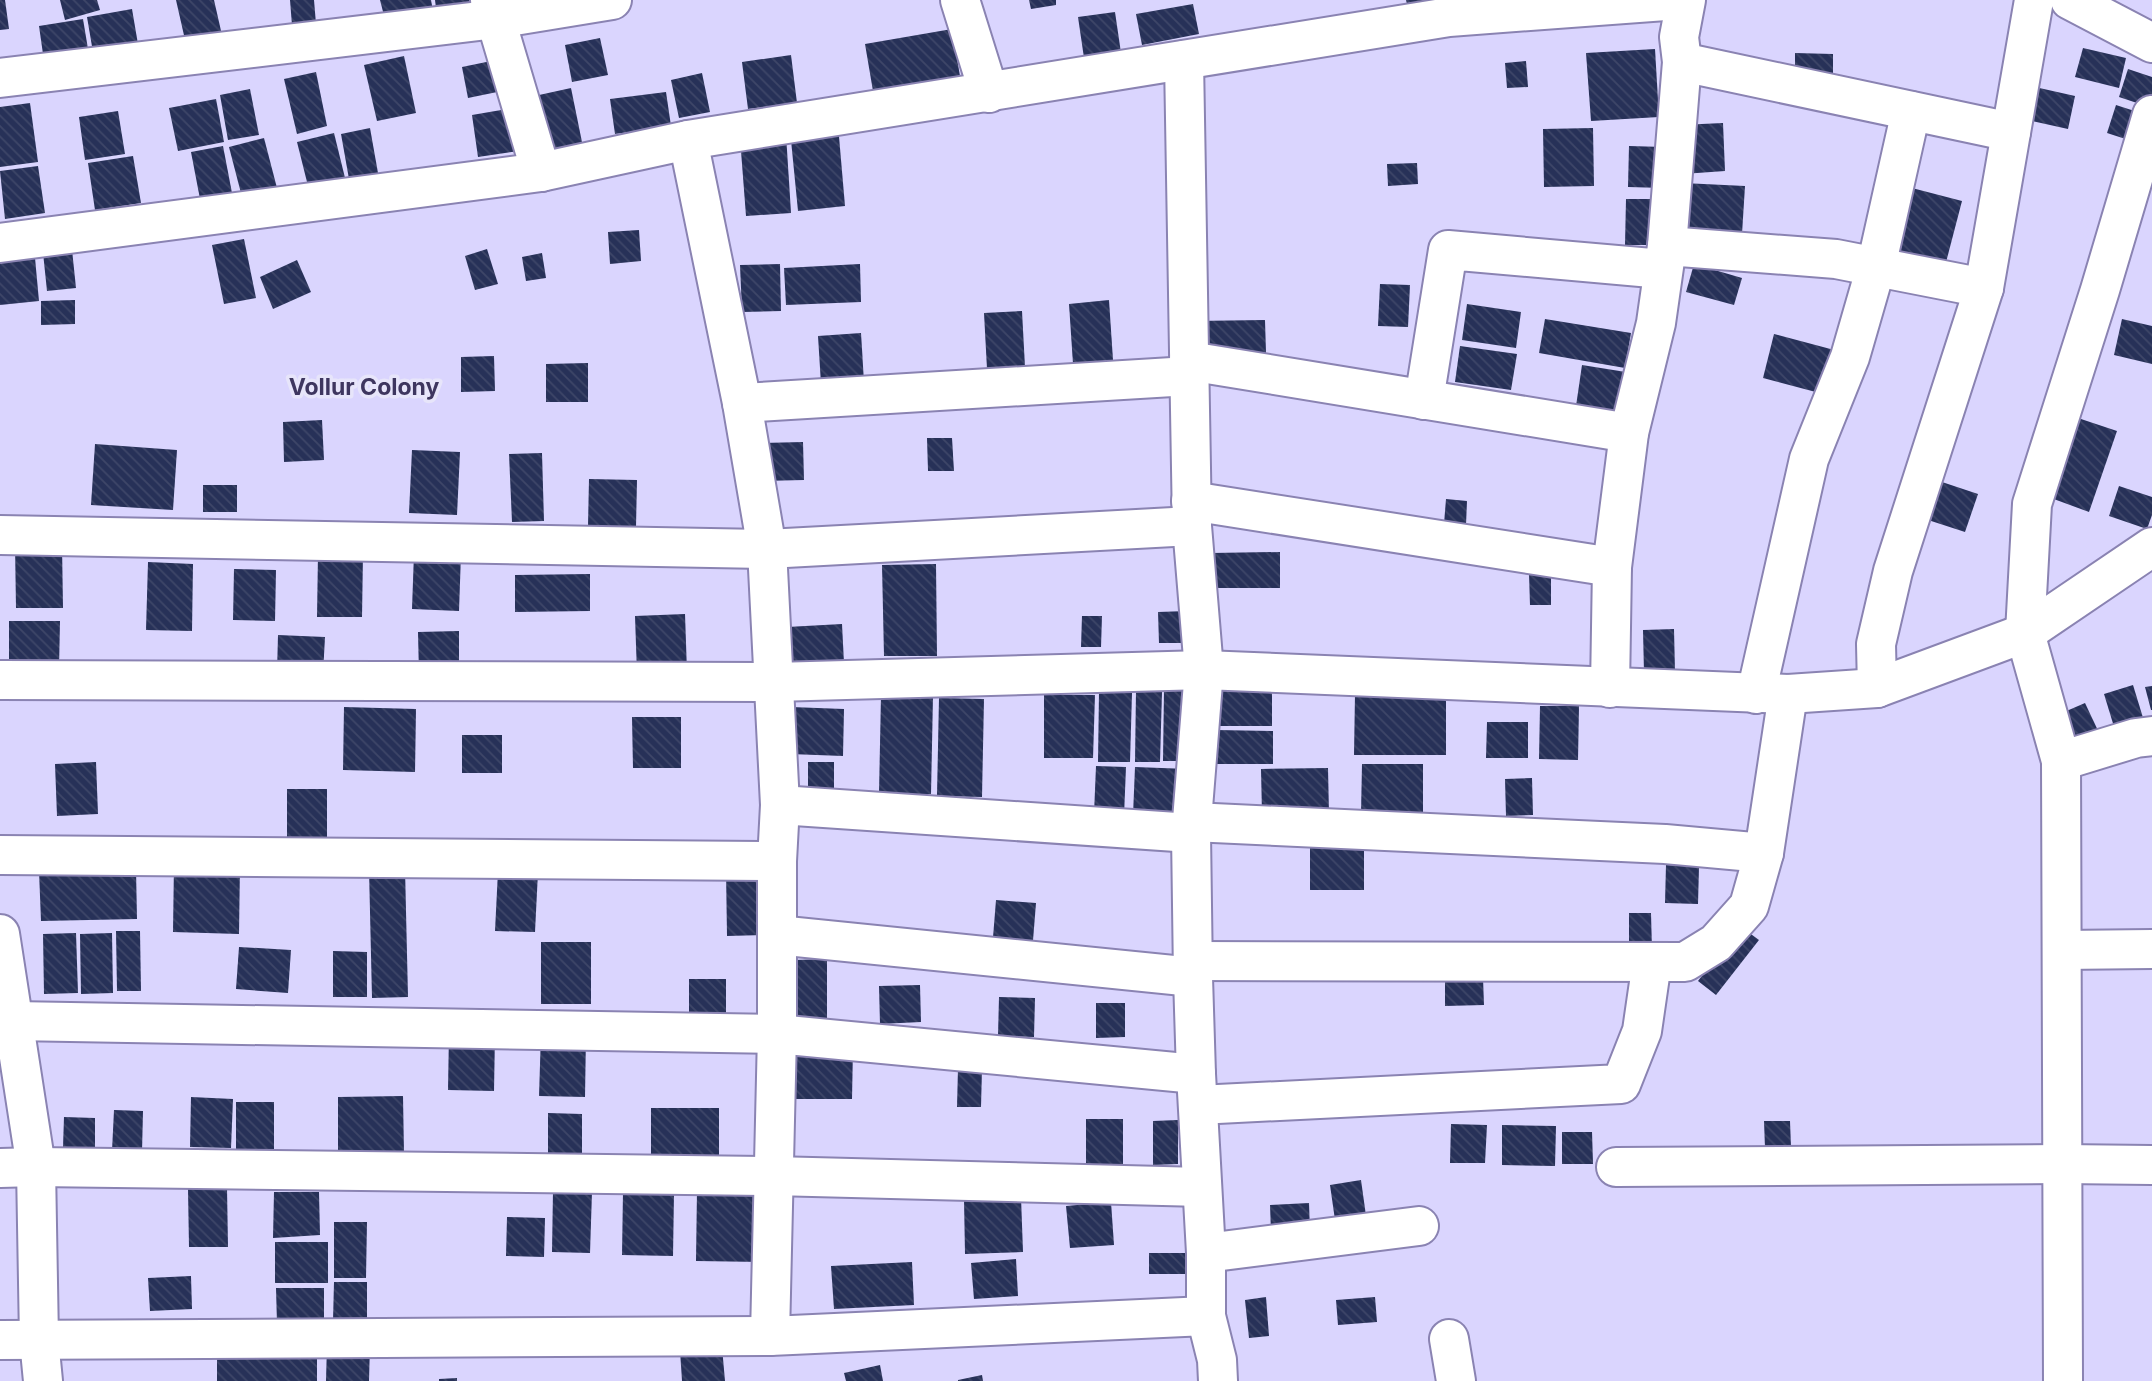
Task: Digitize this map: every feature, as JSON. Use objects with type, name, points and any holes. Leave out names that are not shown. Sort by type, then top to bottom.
[{"type":"street","points":[[0,78],[493,9],[612,0]]},
{"type":"street","points":[[960,0],[989,93]]},
{"type":"street","points":[[0,243],[541,172],[688,140],[1184,60],[1448,9],[1679,0]]},
{"type":"street","points":[[1610,688],[1612,567],[1629,433],[1656,323],[1665,257],[1682,62],[1679,37],[1686,0]]},
{"type":"street","points":[[1877,688],[1876,644],[1893,571],[1984,288],[2034,0]]},
{"type":"street","points":[[2070,0],[2152,43]]},
{"type":"street","points":[[493,9],[541,172]]},
{"type":"street","points":[[1184,60],[1191,514],[1204,670],[1192,828],[1193,969],[1206,1253],[1206,1316],[1218,1371]]},
{"type":"street","points":[[1682,62],[2011,132]]},
{"type":"street","points":[[777,935],[1193,969],[1685,962],[1716,943],[1749,906],[1765,853],[1772,694],[1809,459],[1850,357],[1876,267],[1911,111]]},
{"type":"street","points":[[2063,1381],[2061,761],[2025,634],[2032,504],[2152,115]]},
{"type":"street","points":[[688,140],[742,403],[767,549],[780,805],[770,1336]]},
{"type":"street","points":[[1424,400],[1448,250],[1836,259],[1984,288]]},
{"type":"street","points":[[742,403],[1189,369],[1424,400],[1629,433]]},
{"type":"street","points":[[0,535],[767,549],[1191,514],[1612,567]]},
{"type":"street","points":[[0,680],[774,682],[1204,670],[1772,694],[1877,688],[2025,634],[2152,547]]},
{"type":"street","points":[[2061,761],[2136,738],[2152,736]]},
{"type":"street","points":[[780,805],[1192,828],[1665,844],[1765,853]]},
{"type":"street","points":[[0,855],[777,862]]},
{"type":"street","points":[[0,934],[13,1021],[18,1168],[43,1381]]},
{"type":"street","points":[[2062,950],[2152,949]]},
{"type":"street","points":[[13,1021],[777,1034],[1197,1090],[1620,1084],[1642,1031],[1652,962]]},
{"type":"street","points":[[1616,1167],[2152,1165]]},
{"type":"street","points":[[18,1168],[773,1177],[1202,1187]]},
{"type":"street","points":[[1206,1253],[1419,1226]]},
{"type":"street","points":[[0,1340],[770,1336],[1206,1316]]},
{"type":"street","points":[[1449,1339],[1456,1381]]},
{"type":"building","points":[[0,0],[5,0],[9,29],[0,30]]},
{"type":"building","points":[[60,0],[97,0],[100,10],[65,20]]},
{"type":"building","points":[[176,0],[214,0],[224,44],[188,53]]},
{"type":"building","points":[[290,0],[314,0],[317,36],[293,38]]},
{"type":"building","points":[[380,0],[431,0],[434,16],[387,27]]},
{"type":"building","points":[[435,0],[474,0],[475,12],[437,17]]},
{"type":"building","points":[[1029,0],[1056,0],[1056,5],[1031,9]]},
{"type":"building","points":[[1406,0],[1425,0],[1425,2],[1407,4]]},
{"type":"building","points":[[1193,4],[1199,34],[1142,45],[1136,14]]},
{"type":"building","points":[[132,9],[140,56],[95,64],[87,17]]},
{"type":"building","points":[[1115,12],[1121,53],[1084,58],[1078,17]]},
{"type":"building","points":[[83,19],[90,61],[45,68],[39,26]]},
{"type":"building","points":[[952,29],[961,82],[874,97],[865,44]]},
{"type":"building","points":[[600,38],[608,75],[572,82],[565,45]]},
{"type":"building","points":[[2083,48],[2126,58],[2119,88],[2075,77]]},
{"type":"building","points":[[1655,49],[1659,117],[1591,121],[1586,53]]},
{"type":"building","points":[[1795,53],[1833,54],[1833,77],[1795,77]]},
{"type":"building","points":[[791,55],[797,103],[748,109],[742,62]]},
{"type":"building","points":[[404,56],[416,113],[377,121],[364,65]]},
{"type":"building","points":[[496,60],[502,91],[468,98],[462,67]]},
{"type":"building","points":[[1526,61],[1528,87],[1507,88],[1505,63]]},
{"type":"building","points":[[2128,69],[2152,77],[2152,108],[2119,97]]},
{"type":"building","points":[[316,72],[327,126],[297,134],[284,79]]},
{"type":"building","points":[[702,73],[710,112],[679,118],[671,80]]},
{"type":"building","points":[[2035,87],[2075,96],[2068,129],[2028,120]]},
{"type":"building","points":[[571,88],[583,147],[542,156],[530,97]]},
{"type":"building","points":[[250,89],[259,135],[228,140],[220,95]]},
{"type":"building","points":[[666,92],[671,126],[615,134],[610,99]]},
{"type":"building","points":[[216,99],[224,142],[178,151],[169,108]]},
{"type":"building","points":[[30,103],[38,162],[0,167],[0,107]]},
{"type":"building","points":[[2116,105],[2150,116],[2141,144],[2107,133]]},
{"type":"building","points":[[513,108],[519,151],[478,157],[472,115]]},
{"type":"building","points":[[118,111],[125,154],[85,160],[79,117]]},
{"type":"building","points":[[1723,123],[1725,171],[1683,174],[1680,125]]},
{"type":"building","points":[[838,125],[845,206],[798,211],[790,130]]},
{"type":"building","points":[[370,128],[378,173],[349,179],[341,134]]},
{"type":"building","points":[[1593,128],[1594,186],[1544,187],[1543,129]]},
{"type":"building","points":[[334,133],[347,186],[310,194],[297,142]]},
{"type":"building","points":[[786,134],[791,213],[746,216],[740,138]]},
{"type":"building","points":[[264,138],[277,188],[242,197],[229,147]]},
{"type":"building","points":[[223,146],[232,193],[200,199],[191,152]]},
{"type":"building","points":[[1629,146],[1664,147],[1663,188],[1628,187]]},
{"type":"building","points":[[133,156],[141,203],[95,210],[88,163]]},
{"type":"building","points":[[1417,163],[1418,184],[1388,186],[1387,164]]},
{"type":"building","points":[[38,166],[45,213],[5,219],[0,171]]},
{"type":"building","points":[[1683,183],[1745,186],[1742,234],[1681,231]]},
{"type":"building","points":[[1912,188],[1962,201],[1944,270],[1894,257]]},
{"type":"building","points":[[1626,199],[1659,199],[1658,245],[1625,245]]},
{"type":"building","points":[[639,230],[641,261],[610,264],[608,232]]},
{"type":"building","points":[[244,239],[256,298],[224,304],[212,245]]},
{"type":"building","points":[[71,240],[76,288],[47,291],[42,243]]},
{"type":"building","points":[[34,247],[39,301],[0,305],[0,251]]},
{"type":"building","points":[[487,249],[498,284],[475,290],[465,256]]},
{"type":"building","points":[[542,253],[546,278],[526,281],[522,257]]},
{"type":"building","points":[[297,260],[311,292],[273,309],[260,277]]},
{"type":"building","points":[[780,264],[781,311],[742,312],[740,265]]},
{"type":"building","points":[[860,264],[861,302],[786,305],[784,268]]},
{"type":"building","points":[[1694,264],[1742,278],[1734,305],[1686,292]]},
{"type":"building","points":[[1380,284],[1410,285],[1408,327],[1378,326]]},
{"type":"building","points":[[75,300],[75,324],[41,325],[41,301]]},
{"type":"building","points":[[1109,300],[1113,360],[1073,364],[1069,304]]},
{"type":"building","points":[[1467,304],[1521,312],[1516,348],[1462,340]]},
{"type":"building","points":[[1022,311],[1025,367],[987,369],[984,313]]},
{"type":"building","points":[[1545,319],[1631,333],[1625,368],[1539,353]]},
{"type":"building","points":[[2122,319],[2152,326],[2152,364],[2114,355]]},
{"type":"building","points":[[1265,320],[1266,353],[1193,353],[1193,321]]},
{"type":"building","points":[[861,333],[864,382],[821,384],[818,336]]},
{"type":"building","points":[[1774,334],[1838,351],[1827,395],[1763,378]]},
{"type":"building","points":[[1460,346],[1517,354],[1511,390],[1455,382]]},
{"type":"building","points":[[494,356],[495,391],[461,392],[461,357]]},
{"type":"building","points":[[588,363],[588,402],[546,402],[546,364]]},
{"type":"building","points":[[1582,365],[1632,373],[1624,421],[1575,413]]},
{"type":"building","points":[[2078,418],[2117,431],[2089,512],[2051,498]]},
{"type":"building","points":[[322,420],[324,460],[284,462],[283,422]]},
{"type":"building","points":[[927,438],[952,438],[954,471],[928,471]]},
{"type":"building","points":[[803,442],[804,480],[761,481],[760,443]]},
{"type":"building","points":[[95,444],[177,450],[173,510],[91,505]]},
{"type":"building","points":[[412,450],[460,452],[457,515],[409,513]]},
{"type":"building","points":[[542,453],[544,521],[512,522],[509,454]]},
{"type":"building","points":[[589,479],[637,480],[636,527],[588,526]]},
{"type":"building","points":[[1939,481],[1978,494],[1965,532],[1925,519]]},
{"type":"building","points":[[203,485],[237,485],[237,512],[203,512]]},
{"type":"building","points":[[2119,486],[2152,497],[2152,515],[2147,529],[2109,516]]},
{"type":"building","points":[[1446,499],[1467,501],[1466,525],[1444,524]]},
{"type":"building","points":[[15,545],[62,545],[63,608],[16,608]]},
{"type":"building","points":[[1280,552],[1280,588],[1212,588],[1211,553]]},
{"type":"building","points":[[318,553],[363,553],[362,617],[317,617]]},
{"type":"building","points":[[414,553],[461,554],[459,611],[412,609]]},
{"type":"building","points":[[148,562],[193,564],[192,631],[146,630]]},
{"type":"building","points":[[936,564],[937,656],[884,656],[882,565]]},
{"type":"building","points":[[234,569],[276,570],[275,621],[233,620]]},
{"type":"building","points":[[590,574],[590,611],[515,612],[515,575]]},
{"type":"building","points":[[1529,574],[1551,574],[1551,605],[1530,605]]},
{"type":"building","points":[[1187,611],[1188,643],[1159,643],[1158,612]]},
{"type":"building","points":[[685,614],[687,672],[637,674],[635,616]]},
{"type":"building","points":[[1082,616],[1102,616],[1101,647],[1081,647]]},
{"type":"building","points":[[9,621],[60,621],[59,669],[9,668]]},
{"type":"building","points":[[842,624],[844,663],[789,665],[787,627]]},
{"type":"building","points":[[1674,629],[1675,672],[1644,673],[1643,630]]},
{"type":"building","points":[[459,631],[459,675],[419,675],[418,632]]},
{"type":"building","points":[[278,635],[325,637],[323,674],[277,672]]},
{"type":"building","points":[[2133,685],[2144,721],[2115,730],[2104,694]]},
{"type":"building","points":[[2152,686],[2152,710],[2151,710],[2145,687]]},
{"type":"building","points":[[1217,688],[1272,688],[1272,726],[1216,726]]},
{"type":"building","points":[[1164,690],[1190,691],[1189,761],[1163,761]]},
{"type":"building","points":[[1136,691],[1162,692],[1160,762],[1135,762]]},
{"type":"building","points":[[1099,692],[1132,693],[1130,762],[1098,762]]},
{"type":"building","points":[[1355,694],[1398,694],[1398,698],[1446,698],[1446,755],[1354,755]]},
{"type":"building","points":[[881,695],[933,696],[931,794],[879,794]]},
{"type":"building","points":[[1044,695],[1095,695],[1093,758],[1044,758]]},
{"type":"building","points":[[939,698],[984,699],[982,797],[937,796]]},
{"type":"building","points":[[2085,703],[2101,737],[2071,751],[2055,716]]},
{"type":"building","points":[[1540,706],[1579,706],[1578,760],[1539,759]]},
{"type":"building","points":[[344,707],[416,709],[415,772],[343,770]]},
{"type":"building","points":[[791,707],[844,709],[843,756],[790,754]]},
{"type":"building","points":[[632,717],[681,717],[681,768],[633,768]]},
{"type":"building","points":[[1487,722],[1528,722],[1528,758],[1486,758]]},
{"type":"building","points":[[1216,730],[1273,731],[1273,764],[1216,764]]},
{"type":"building","points":[[462,735],[502,735],[502,773],[462,773]]},
{"type":"building","points":[[96,762],[98,814],[57,816],[55,764]]},
{"type":"building","points":[[808,762],[834,762],[834,796],[808,796]]},
{"type":"building","points":[[1362,764],[1423,764],[1423,815],[1361,814]]},
{"type":"building","points":[[1096,766],[1126,767],[1124,816],[1094,814]]},
{"type":"building","points":[[1135,767],[1188,769],[1186,817],[1133,815]]},
{"type":"building","points":[[1328,768],[1329,814],[1262,814],[1261,769]]},
{"type":"building","points":[[1532,778],[1533,815],[1506,816],[1505,779]]},
{"type":"building","points":[[287,789],[327,789],[327,838],[287,838]]},
{"type":"building","points":[[1310,835],[1364,835],[1364,890],[1310,890]]},
{"type":"building","points":[[174,863],[240,864],[239,934],[173,932]]},
{"type":"building","points":[[1666,865],[1699,867],[1698,904],[1665,903]]},
{"type":"building","points":[[405,868],[408,997],[372,998],[369,869]]},
{"type":"building","points":[[136,869],[137,919],[41,921],[39,871]]},
{"type":"building","points":[[764,869],[766,935],[727,936],[726,870]]},
{"type":"building","points":[[498,871],[538,872],[535,932],[495,931]]},
{"type":"building","points":[[996,900],[1036,903],[1032,953],[992,950]]},
{"type":"building","points":[[1629,913],[1651,913],[1652,950],[1629,950]]},
{"type":"building","points":[[1740,926],[1759,940],[1716,995],[1698,981]]},
{"type":"building","points":[[116,931],[140,931],[141,991],[117,991]]},
{"type":"building","points":[[76,933],[78,993],[44,994],[43,934]]},
{"type":"building","points":[[112,933],[113,993],[81,994],[80,934]]},
{"type":"building","points":[[541,942],[591,942],[591,1004],[541,1004]]},
{"type":"building","points":[[239,947],[291,950],[288,993],[236,989]]},
{"type":"building","points":[[333,951],[367,952],[367,997],[333,997]]},
{"type":"building","points":[[827,959],[827,1026],[794,1026],[793,960]]},
{"type":"building","points":[[1483,978],[1484,1005],[1445,1006],[1445,979]]},
{"type":"building","points":[[689,979],[726,979],[726,1017],[689,1017]]},
{"type":"building","points":[[920,985],[921,1022],[880,1024],[879,986]]},
{"type":"building","points":[[999,997],[1035,998],[1034,1037],[998,1036]]},
{"type":"building","points":[[1096,1003],[1125,1003],[1125,1037],[1096,1038]]},
{"type":"building","points":[[541,1032],[586,1033],[585,1097],[539,1096]]},
{"type":"building","points":[[449,1033],[495,1034],[494,1091],[448,1090]]},
{"type":"building","points":[[790,1048],[853,1048],[852,1099],[790,1099]]},
{"type":"building","points":[[958,1068],[982,1069],[981,1107],[957,1107]]},
{"type":"building","points":[[403,1096],[404,1154],[338,1154],[338,1097]]},
{"type":"building","points":[[191,1097],[233,1099],[231,1148],[190,1147]]},
{"type":"building","points":[[236,1102],[274,1102],[274,1151],[236,1151]]},
{"type":"building","points":[[651,1108],[719,1108],[719,1159],[651,1159]]},
{"type":"building","points":[[114,1110],[143,1111],[142,1152],[112,1151]]},
{"type":"building","points":[[548,1113],[582,1114],[582,1153],[548,1153]]},
{"type":"building","points":[[64,1117],[95,1118],[95,1148],[63,1147]]},
{"type":"building","points":[[1086,1119],[1123,1119],[1123,1170],[1086,1170]]},
{"type":"building","points":[[1178,1120],[1178,1164],[1153,1165],[1153,1121]]},
{"type":"building","points":[[1764,1121],[1790,1121],[1791,1147],[1765,1148]]},
{"type":"building","points":[[1451,1124],[1487,1125],[1485,1163],[1450,1163]]},
{"type":"building","points":[[1502,1125],[1556,1126],[1555,1166],[1502,1165]]},
{"type":"building","points":[[1562,1132],[1592,1132],[1593,1164],[1562,1164]]},
{"type":"building","points":[[1361,1180],[1367,1223],[1336,1227],[1330,1185]]},
{"type":"building","points":[[227,1188],[228,1247],[189,1247],[188,1189]]},
{"type":"building","points":[[697,1190],[762,1190],[762,1262],[696,1261]]},
{"type":"building","points":[[553,1191],[592,1192],[590,1253],[552,1252]]},
{"type":"building","points":[[274,1192],[319,1192],[320,1235],[273,1238]]},
{"type":"building","points":[[623,1192],[674,1192],[673,1256],[622,1255]]},
{"type":"building","points":[[1021,1197],[1023,1252],[965,1254],[964,1199]]},
{"type":"building","points":[[1111,1202],[1114,1245],[1070,1248],[1066,1206]]},
{"type":"building","points":[[1309,1203],[1310,1231],[1271,1232],[1270,1205]]},
{"type":"building","points":[[507,1217],[545,1218],[544,1257],[506,1256]]},
{"type":"building","points":[[334,1222],[367,1222],[366,1278],[334,1278]]},
{"type":"building","points":[[275,1242],[328,1242],[328,1283],[275,1283]]},
{"type":"building","points":[[1149,1253],[1195,1253],[1194,1274],[1149,1274]]},
{"type":"building","points":[[1016,1259],[1018,1296],[974,1299],[971,1263]]},
{"type":"building","points":[[912,1262],[914,1305],[834,1309],[831,1266]]},
{"type":"building","points":[[191,1276],[192,1309],[150,1311],[148,1278]]},
{"type":"building","points":[[334,1282],[367,1282],[367,1321],[333,1321]]},
{"type":"building","points":[[276,1288],[324,1288],[324,1322],[277,1324]]},
{"type":"building","points":[[1266,1297],[1269,1336],[1249,1338],[1245,1300]]},
{"type":"building","points":[[1375,1297],[1377,1322],[1338,1325],[1336,1300]]},
{"type":"building","points":[[327,1344],[370,1344],[369,1381],[326,1381]]},
{"type":"building","points":[[722,1347],[725,1381],[682,1381],[680,1350]]},
{"type":"building","points":[[217,1357],[317,1357],[317,1381],[217,1381]]},
{"type":"building","points":[[880,1365],[883,1381],[846,1381],[844,1373]]},
{"type":"building","points":[[982,1375],[983,1381],[958,1381],[958,1380]]},
{"type":"building","points":[[457,1378],[457,1381],[439,1381],[439,1379]]},
{"type":"district","name":"Vollur Colony","points":[[364,387]]}]
